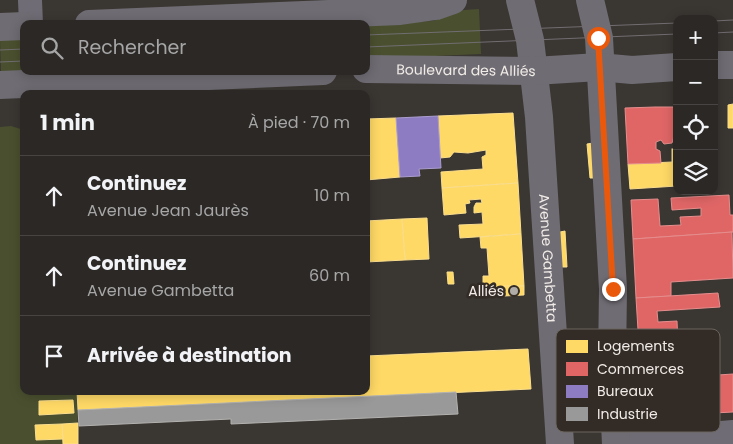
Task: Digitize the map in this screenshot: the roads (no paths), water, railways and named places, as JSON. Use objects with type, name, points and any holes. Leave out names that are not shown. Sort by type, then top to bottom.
[{"type":"main road","name":"Avenue Gambetta","points":[[520,0],[528,28],[539,116],[556,382]]},
{"type":"main road","points":[[590,0],[597,26],[613,289],[612,329]]},
{"type":"main road","points":[[140,20],[293,8],[400,11],[444,2]]},
{"type":"main road","points":[[0,27],[20,26]]},
{"type":"main road","points":[[718,65],[733,65]]},
{"type":"main road","name":"Boulevard des Alliés","points":[[370,69],[534,71],[599,67],[632,70],[673,67]]},
{"type":"main road","points":[[0,85],[230,75]]},
{"type":"street","points":[[30,0],[31,20]]},
{"type":"street","points":[[616,443],[733,432]]},
{"type":"tram line","points":[[718,21],[733,20]]},
{"type":"tram line","points":[[370,35],[673,23]]},
{"type":"tram line","points":[[718,33],[733,32]]},
{"type":"tram line","points":[[370,47],[673,34]]},
{"type":"tram line","points":[[0,50],[20,49]]},
{"type":"tram line","points":[[0,62],[20,61]]},
{"type":"place","name":"Alliés","points":[[514,291]]}]
